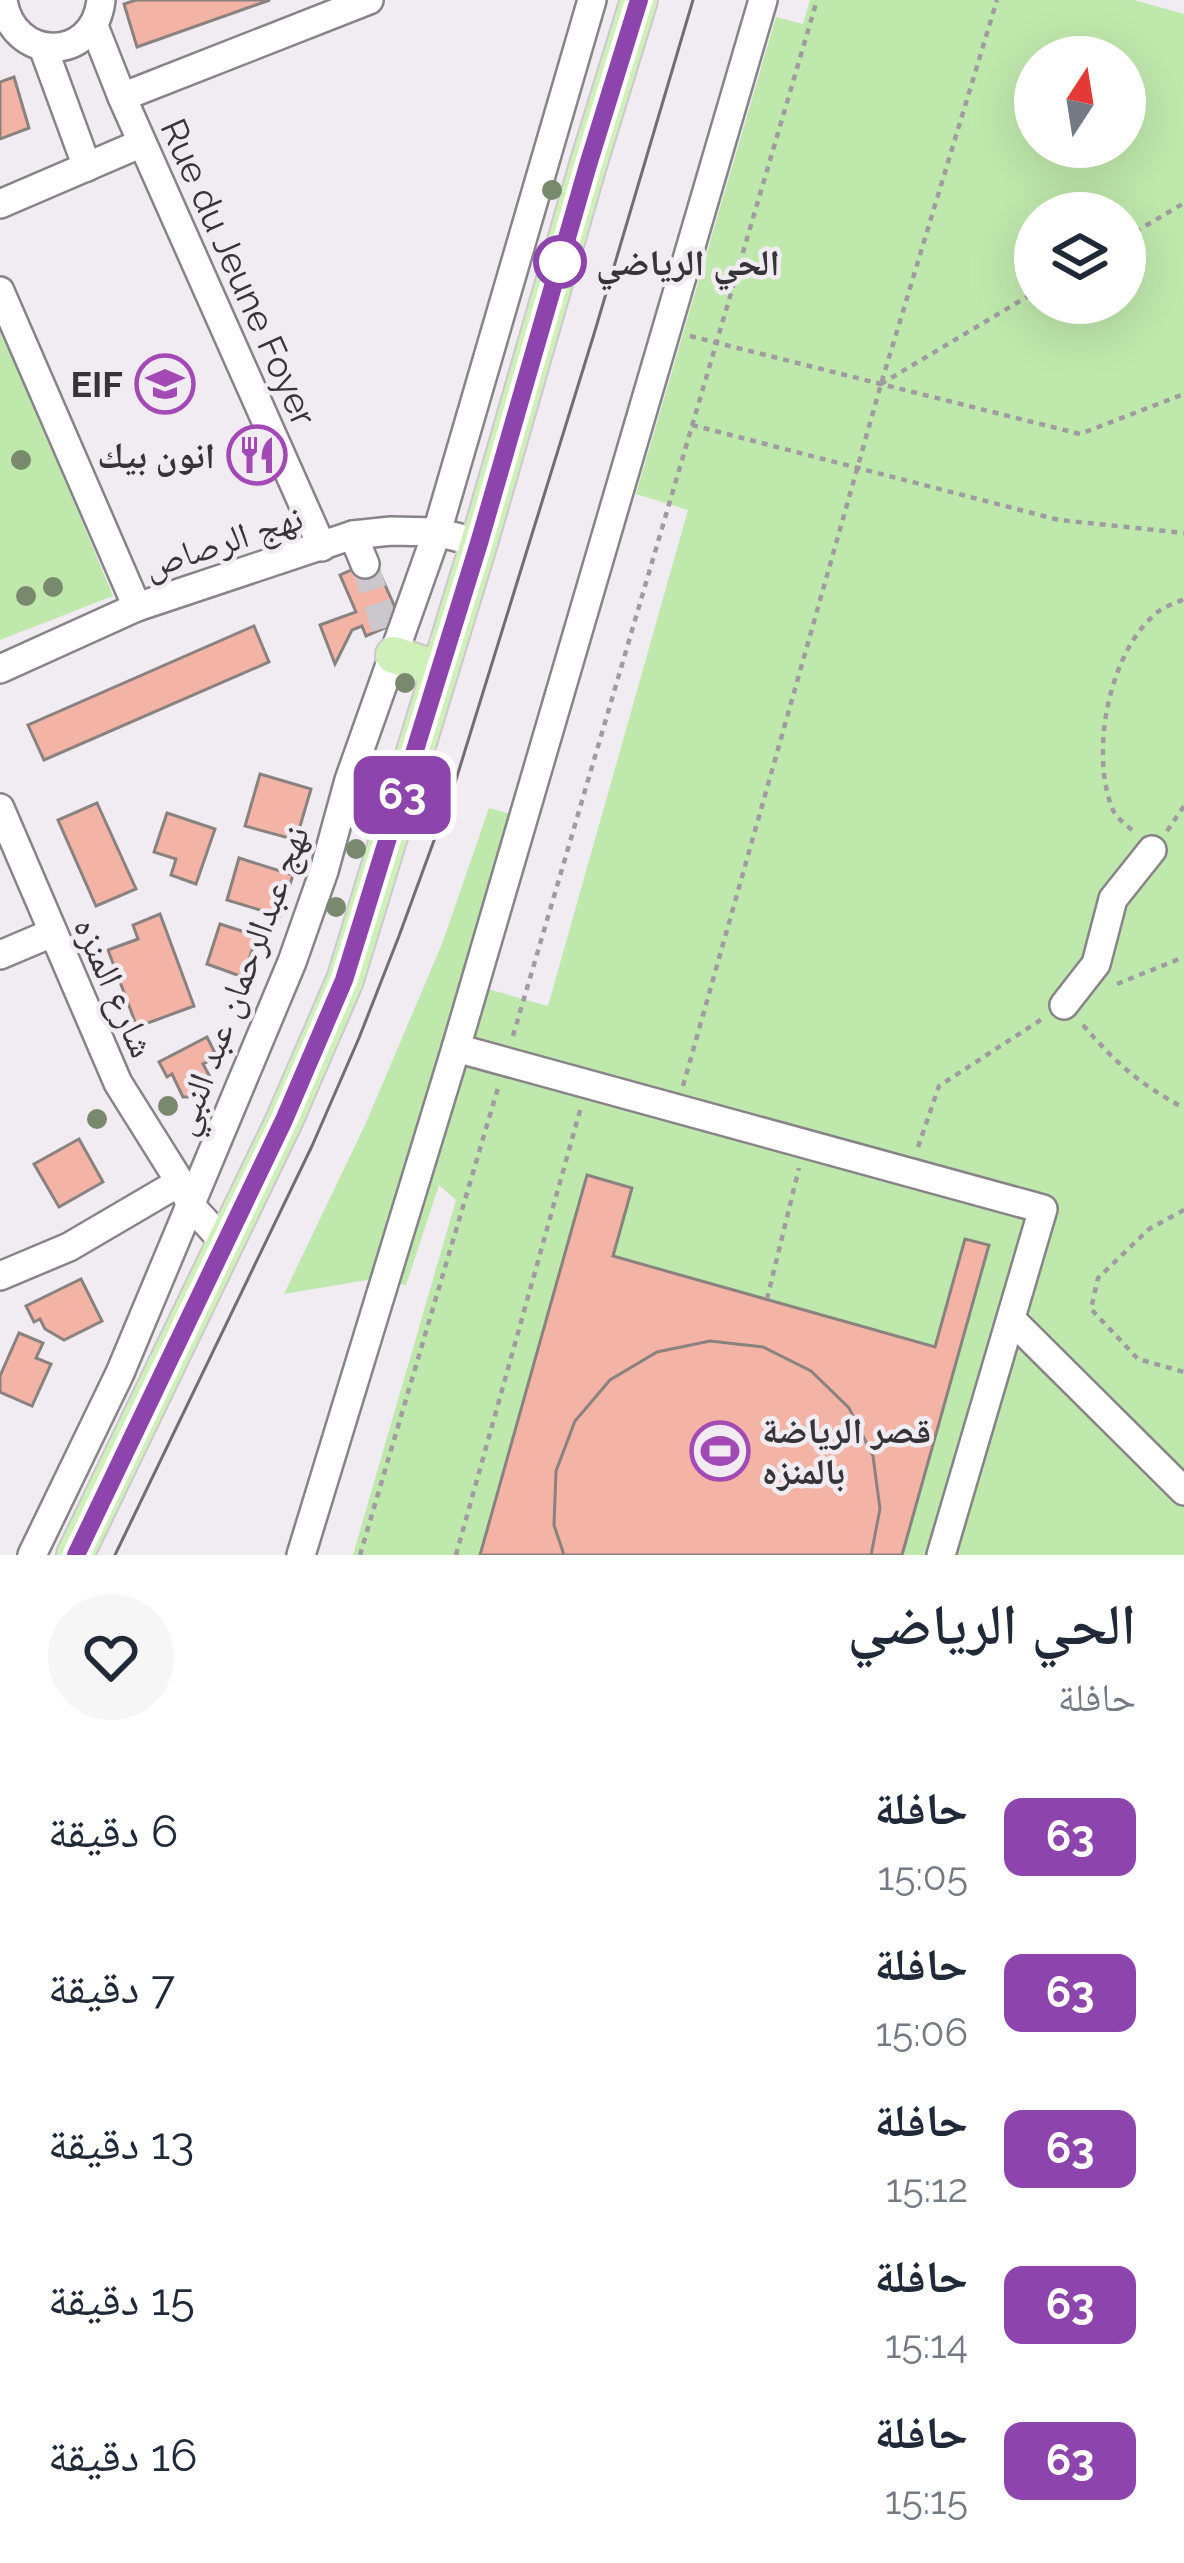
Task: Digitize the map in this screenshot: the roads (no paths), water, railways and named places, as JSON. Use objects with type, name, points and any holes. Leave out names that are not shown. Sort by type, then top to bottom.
[{"type":"main road","points":[[76,1555],[284,1120],[344,980],[640,0]]},
{"type":"main road","points":[[390,642],[440,670]]},
{"type":"street","points":[[122,97],[369,0]]},
{"type":"street","name":"نهج عبدالرحمان عبد النبي","points":[[32,1555],[120,1373],[185,1194],[292,962],[324,871],[390,642],[437,532],[592,0]]},
{"type":"street","points":[[301,1555],[456,1048],[763,0]]},
{"type":"street","points":[[3,9],[19,35],[43,47],[80,40],[97,13]]},
{"type":"street","name":"Rue du Jeune Foyer","points":[[97,13],[122,97],[322,547]]},
{"type":"street","points":[[43,47],[86,167]]},
{"type":"street","points":[[0,204],[142,143]]},
{"type":"street","points":[[0,291],[137,607]]},
{"type":"street","name":"نهج الرصاص","points":[[0,669],[137,607],[353,536],[437,532],[479,543]]},
{"type":"street","points":[[353,536],[365,564]]},
{"type":"street","name":"شارع المنزه","points":[[0,808],[118,1082],[185,1194],[225,1244]]},
{"type":"street","points":[[1064,1005],[1096,964],[1113,899],[1152,850]]},
{"type":"street","points":[[0,955],[52,933]]},
{"type":"street","points":[[456,1048],[1043,1209],[941,1555]]},
{"type":"street","points":[[0,1276],[185,1194]]},
{"type":"street","points":[[1011,1319],[1184,1491]]},
{"type":"tunnel","points":[[365,564],[385,628]]},
{"type":"tram line","points":[[115,1555],[312,1146],[399,936],[454,786],[693,0]]},
{"type":"place","name":"الحي الرياضي","points":[[560,262]]},
{"type":"place","name":"EIF","points":[[165,384]]},
{"type":"place","name":"انون بيك","points":[[257,455]]},
{"type":"place","name":"قصر الرياضة بالمنزه","points":[[720,1451]]}]
